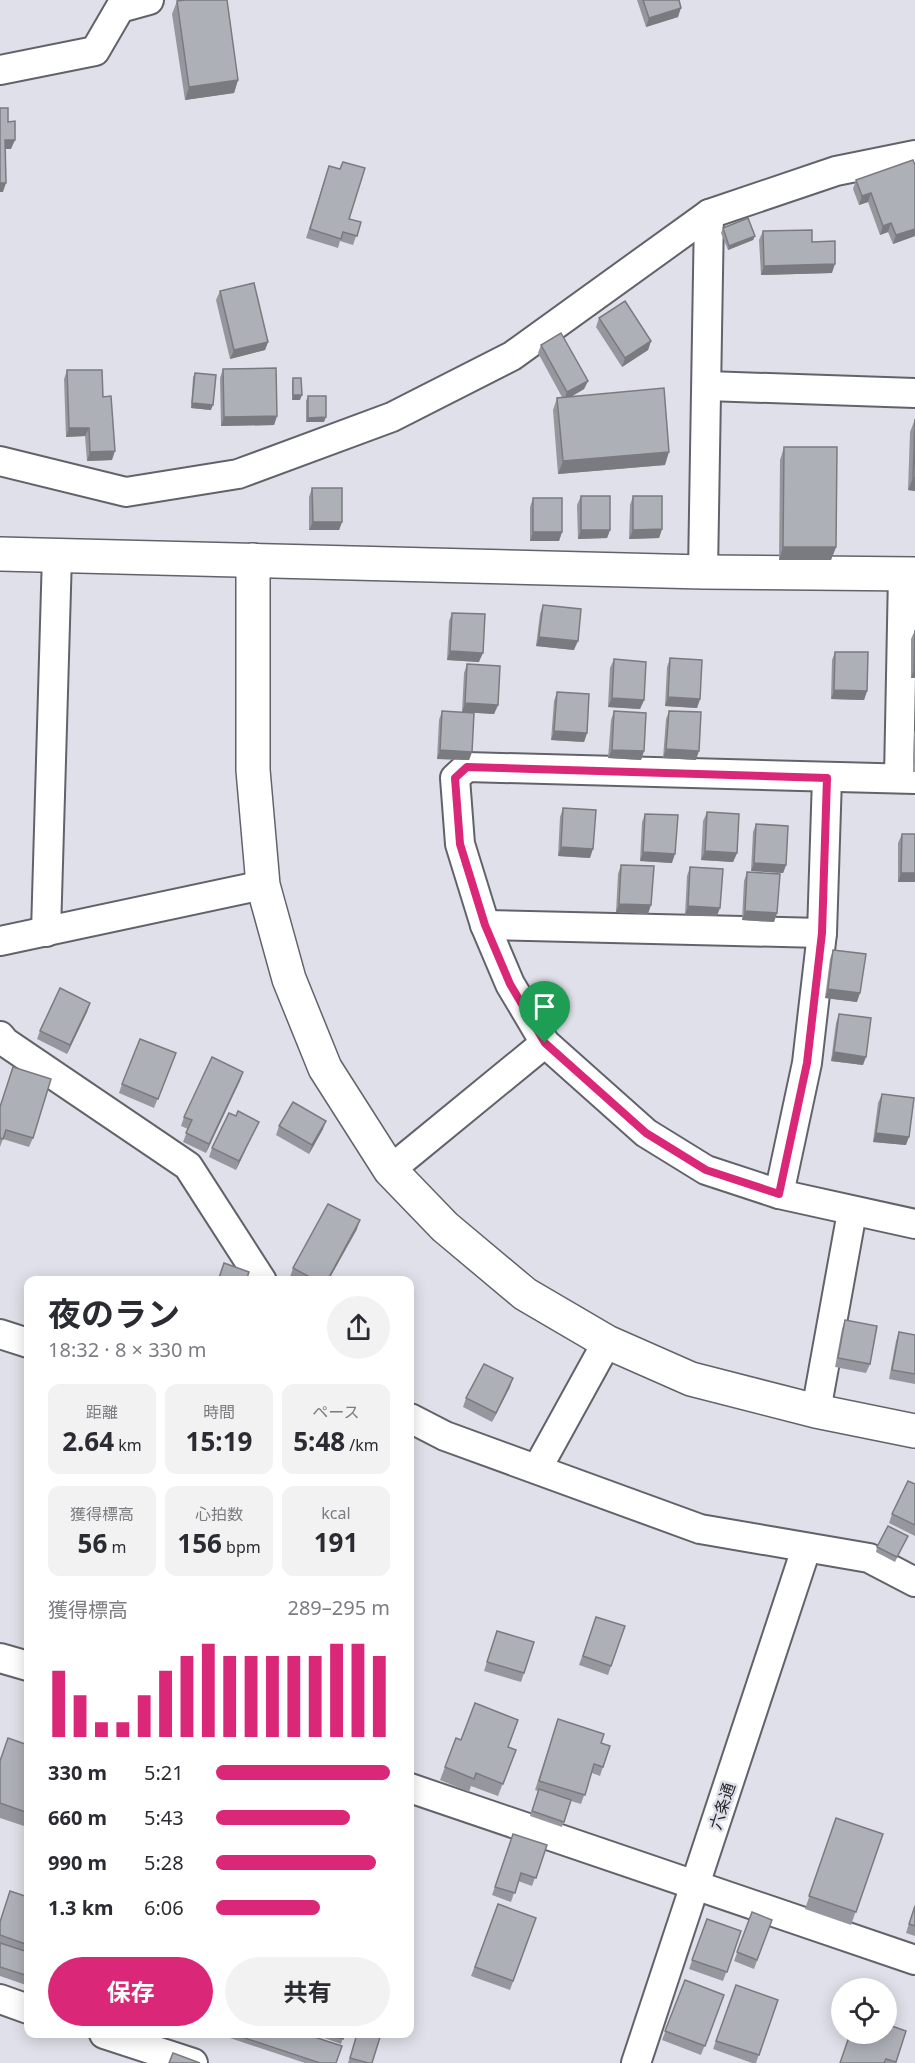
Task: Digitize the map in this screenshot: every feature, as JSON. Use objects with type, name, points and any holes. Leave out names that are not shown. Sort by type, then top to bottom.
[{"type":"street","points":[[0,70],[95,51],[120,8],[149,0]]},
{"type":"street","points":[[0,461],[126,492],[238,474],[392,417],[512,356],[710,214],[836,171],[915,154]]},
{"type":"street","points":[[703,572],[710,214]]},
{"type":"street","points":[[707,386],[915,393]]},
{"type":"street","points":[[0,554],[703,572],[909,574],[907,778],[827,778],[467,767],[455,778],[460,844],[485,925],[510,984],[545,1043],[646,1133],[706,1170],[779,1194],[852,1212],[915,1224]]},
{"type":"street","points":[[46,932],[57,555]]},
{"type":"street","points":[[253,560],[253,770],[263,885],[289,979],[325,1068],[390,1170],[445,1227],[525,1294],[607,1342],[691,1379],[816,1411],[915,1431]]},
{"type":"street","points":[[779,1194],[807,1063],[822,933],[827,778]]},
{"type":"street","points":[[0,941],[263,885]]},
{"type":"street","points":[[485,925],[822,933]]},
{"type":"street","points":[[390,1170],[545,1043]]},
{"type":"street","points":[[2,1045],[188,1166],[259,1276]]},
{"type":"street","points":[[816,1411],[852,1212]]},
{"type":"street","points":[[0,1334],[24,1342]]},
{"type":"street","points":[[537,1469],[607,1342]]},
{"type":"street","points":[[414,1420],[445,1436],[700,1529],[869,1558],[915,1582]]},
{"type":"street","name":"六条通","points":[[636,2063],[806,1549]]},
{"type":"street","points":[[0,1658],[24,1665]]},
{"type":"street","points":[[414,1789],[915,1960]]},
{"type":"street","points":[[0,1999],[24,2008]]},
{"type":"street","points":[[118,2038],[193,2063]]},
{"type":"building","points":[[227,0],[238,80],[189,87],[177,1]]},
{"type":"building","points":[[643,0],[679,0],[681,8],[649,18]]},
{"type":"building","points":[[0,108],[8,108],[8,122],[15,121],[15,140],[5,140],[6,183],[0,183]]},
{"type":"building","points":[[913,160],[915,165],[915,229],[896,235],[891,223],[883,226],[871,193],[862,196],[856,180]]},
{"type":"building","points":[[343,162],[365,168],[349,219],[361,222],[357,236],[343,232],[341,239],[310,229],[329,166],[340,169]]},
{"type":"building","points":[[748,218],[755,236],[729,246],[723,228]]},
{"type":"building","points":[[812,230],[812,242],[835,241],[835,264],[764,266],[763,231]]},
{"type":"building","points":[[254,283],[268,342],[234,350],[220,291]]},
{"type":"building","points":[[625,301],[651,341],[625,358],[599,318]]},
{"type":"building","points":[[561,333],[588,381],[567,392],[541,345]]},
{"type":"building","points":[[276,368],[277,416],[224,417],[223,369]]},
{"type":"building","points":[[67,370],[102,370],[103,397],[111,396],[115,451],[90,452],[89,428],[69,428]]},
{"type":"building","points":[[195,373],[216,375],[213,405],[192,403]]},
{"type":"building","points":[[293,378],[301,378],[302,395],[293,395]]},
{"type":"building","points":[[664,388],[669,452],[563,461],[557,398]]},
{"type":"building","points":[[308,396],[326,396],[326,417],[308,418]]},
{"type":"building","points":[[915,419],[915,478],[913,478]]},
{"type":"building","points":[[784,447],[837,447],[836,547],[783,547]]},
{"type":"building","points":[[312,488],[342,488],[342,522],[313,522]]},
{"type":"building","points":[[581,496],[610,496],[610,530],[581,530]]},
{"type":"building","points":[[633,496],[662,496],[662,529],[633,530]]},
{"type":"building","points":[[533,498],[562,498],[562,532],[533,532]]},
{"type":"building","points":[[543,605],[581,609],[578,641],[539,637]]},
{"type":"building","points":[[452,613],[485,614],[483,653],[450,651]]},
{"type":"building","points":[[835,652],[868,652],[867,691],[834,690]]},
{"type":"building","points":[[670,658],[702,660],[700,699],[668,697]]},
{"type":"building","points":[[614,659],[646,662],[644,700],[612,698]]},
{"type":"building","points":[[467,664],[500,666],[498,705],[465,703]]},
{"type":"building","points":[[557,692],[589,694],[587,733],[554,731]]},
{"type":"building","points":[[442,711],[474,713],[472,752],[440,750]]},
{"type":"building","points":[[614,711],[646,713],[644,751],[612,750]]},
{"type":"building","points":[[669,711],[701,712],[699,751],[666,749]]},
{"type":"building","points":[[563,808],[596,810],[593,849],[561,847]]},
{"type":"building","points":[[707,812],[739,814],[737,853],[705,851]]},
{"type":"building","points":[[645,814],[678,815],[675,854],[643,852]]},
{"type":"building","points":[[756,824],[788,826],[786,865],[754,863]]},
{"type":"building","points":[[902,834],[915,834],[915,873],[901,873]]},
{"type":"building","points":[[621,865],[654,866],[651,905],[619,904]]},
{"type":"building","points":[[690,867],[723,869],[720,908],[688,906]]},
{"type":"building","points":[[747,872],[780,874],[777,913],[745,911]]},
{"type":"building","points":[[833,950],[866,954],[860,993],[828,989]]},
{"type":"building","points":[[60,988],[90,1003],[70,1045],[40,1031]]},
{"type":"building","points":[[839,1014],[871,1018],[866,1057],[834,1052]]},
{"type":"building","points":[[140,1039],[176,1053],[158,1099],[122,1084]]},
{"type":"building","points":[[212,1057],[243,1072],[209,1144],[186,1133],[192,1120],[184,1117]]},
{"type":"building","points":[[13,1067],[51,1079],[33,1138],[6,1130],[3,1139],[0,1138],[0,1107]]},
{"type":"building","points":[[882,1094],[914,1098],[909,1137],[876,1133]]},
{"type":"building","points":[[293,1102],[326,1121],[312,1145],[279,1126]]},
{"type":"building","points":[[238,1111],[259,1122],[239,1161],[212,1148],[229,1113],[236,1116]]},
{"type":"building","points":[[328,1204],[360,1220],[330,1276],[308,1276],[293,1268]]},
{"type":"building","points":[[224,1263],[249,1272],[248,1276],[220,1276]]},
{"type":"building","points":[[845,1320],[877,1326],[870,1364],[838,1358]]},
{"type":"building","points":[[899,1332],[915,1335],[915,1374],[892,1370]]},
{"type":"building","points":[[484,1364],[513,1378],[496,1413],[466,1398]]},
{"type":"building","points":[[908,1481],[915,1484],[915,1525],[892,1514]]},
{"type":"building","points":[[888,1526],[908,1536],[897,1557],[877,1547]]},
{"type":"building","points":[[596,1617],[625,1626],[611,1666],[583,1656]]},
{"type":"building","points":[[497,1631],[534,1642],[524,1673],[487,1662]]},
{"type":"building","points":[[475,1703],[518,1720],[508,1747],[516,1750],[503,1784],[476,1773],[474,1779],[445,1767],[456,1738],[461,1740]]},
{"type":"building","points":[[558,1719],[604,1734],[601,1743],[610,1746],[603,1767],[594,1764],[585,1795],[539,1781]]},
{"type":"building","points":[[8,1738],[24,1744],[24,1812],[0,1803],[0,1761]]},
{"type":"building","points":[[539,1789],[571,1800],[564,1822],[532,1811]]},
{"type":"building","points":[[836,1818],[883,1834],[856,1912],[809,1896]]},
{"type":"building","points":[[513,1834],[547,1845],[536,1878],[521,1873],[515,1893],[495,1887]]},
{"type":"building","points":[[10,1891],[24,1896],[24,1944],[0,1935],[0,1922]]},
{"type":"building","points":[[498,1904],[536,1918],[513,1981],[475,1967]]},
{"type":"building","points":[[915,1906],[915,1926],[909,1924]]},
{"type":"building","points":[[752,1912],[772,1920],[757,1960],[737,1952]]},
{"type":"building","points":[[707,1919],[741,1931],[727,1972],[692,1960]]},
{"type":"building","points":[[0,1943],[24,1951],[24,1975],[0,1967]]},
{"type":"building","points":[[685,1980],[724,1995],[705,2046],[665,2031]]},
{"type":"building","points":[[736,1985],[778,2000],[759,2055],[716,2041]]},
{"type":"building","points":[[897,2028],[906,2031],[896,2062],[886,2059],[884,2063],[840,2063],[847,2044],[897,2044]]},
{"type":"building","points":[[245,2038],[317,2038],[342,2046],[336,2063],[320,2063]]},
{"type":"building","points":[[356,2038],[380,2038],[372,2063],[350,2058]]},
{"type":"building","points":[[173,2053],[200,2063],[169,2063]]},
{"type":"route","points":[[467,767],[827,778],[822,933],[807,1063],[779,1194],[706,1170],[646,1133],[594,1090],[545,1043],[510,984],[485,925],[460,844],[455,778],[467,767]]}]
